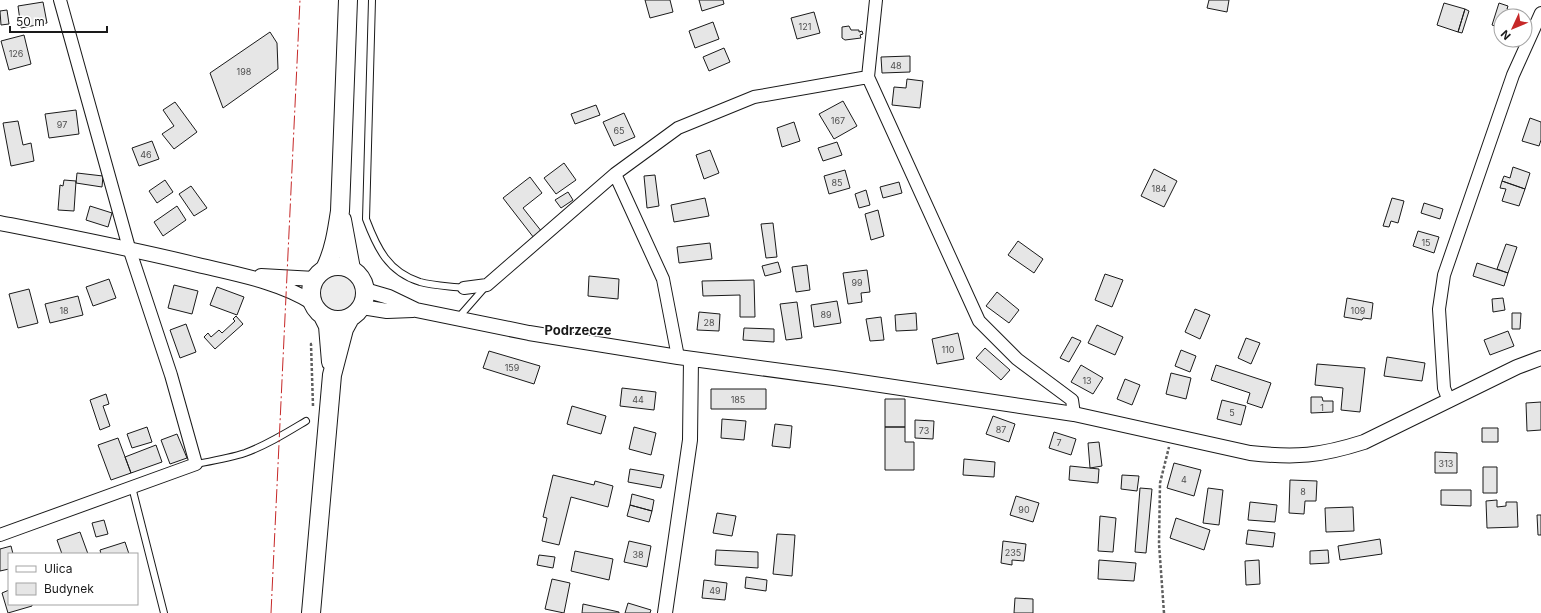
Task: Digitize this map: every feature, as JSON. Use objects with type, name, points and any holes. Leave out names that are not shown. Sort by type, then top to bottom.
[{"type":"main road","points":[[332,375],[328,326],[311,295],[312,287],[330,259],[335,243],[340,211],[348,0]]},
{"type":"main road","points":[[340,211],[351,269]]},
{"type":"main road","points":[[311,613],[332,375],[344,328],[359,305],[363,282],[358,274],[351,269],[342,266],[333,266],[320,274]]},
{"type":"main road","points":[[318,310],[332,320],[341,320],[359,305]]},
{"type":"street","points":[[0,535],[196,464],[171,375],[128,248],[60,0]]},
{"type":"street","points":[[876,0],[868,77],[979,321],[1018,359],[1072,400],[1074,414]]},
{"type":"street","points":[[1449,401],[1444,388],[1439,309],[1444,275],[1513,74],[1541,13]]},
{"type":"street","points":[[464,288],[487,284],[616,174],[678,128],[754,97],[868,77]]},
{"type":"street","points":[[616,174],[662,279],[684,358],[690,440],[665,613]]},
{"type":"street","points":[[0,223],[128,248],[241,275],[288,290],[303,297],[318,310]]},
{"type":"street","points":[[241,275],[320,274]]},
{"type":"street","points":[[359,305],[387,311],[416,310],[529,333],[684,358],[1074,414],[1250,453],[1296,457],[1317,455],[1364,442],[1517,367],[1541,358]]},
{"type":"lane","points":[[372,0],[366,219],[376,245],[388,263],[401,273],[420,282],[464,288]]},
{"type":"lane","points":[[457,319],[487,284]]},
{"type":"lane","points":[[196,464],[244,454],[276,440],[306,421]]},
{"type":"lane","points":[[132,488],[164,613]]},
{"type":"path","points":[[306,421],[313,416],[311,344],[329,344]]},
{"type":"path","points":[[1164,613],[1159,544],[1160,483],[1171,435]]},
{"type":"shaded area","points":[[342,274],[349,277],[355,283],[358,294],[357,302],[349,311],[342,314],[334,314],[327,311],[319,302],[318,290],[321,283],[330,275]]},
{"type":"building","points":[[645,0],[670,0],[673,12],[650,18]]},
{"type":"building","points":[[699,0],[723,0],[724,4],[702,11]]},
{"type":"building","points":[[1209,0],[1229,0],[1227,12],[1207,8]]},
{"type":"building","points":[[43,2],[47,23],[21,28],[18,6]]},
{"type":"building","points":[[1444,3],[1465,9],[1458,32],[1437,25]]},
{"type":"building","points":[[1499,3],[1508,6],[1507,8],[1497,8]]},
{"type":"building","points":[[1465,9],[1469,11],[1462,33],[1458,32]]},
{"type":"building","points":[[7,10],[9,24],[1,25],[0,11]]},
{"type":"building","points":[[814,12],[820,33],[797,39],[791,18]]},
{"type":"building","points":[[713,22],[719,39],[695,48],[689,31]]},
{"type":"building","points":[[849,26],[851,30],[859,30],[859,32],[862,31],[863,34],[860,35],[861,38],[845,40],[842,38],[842,27]]},
{"type":"building","points":[[270,32],[277,43],[278,69],[223,108],[210,73]]},
{"type":"building","points":[[24,35],[31,64],[9,70],[1,41]]},
{"type":"building","points":[[724,48],[730,62],[709,71],[703,57]]},
{"type":"building","points":[[910,56],[910,72],[882,73],[881,57]]},
{"type":"building","points":[[907,79],[923,81],[920,108],[892,105],[894,87],[906,88]]},
{"type":"building","points":[[843,101],[857,126],[834,139],[819,114]]},
{"type":"building","points":[[175,102],[197,132],[174,149],[162,134],[174,126],[163,110]]},
{"type":"building","points":[[596,105],[600,115],[575,124],[571,114]]},
{"type":"building","points":[[76,110],[79,134],[49,138],[45,114]]},
{"type":"building","points":[[624,113],[635,137],[614,146],[603,122]]},
{"type":"building","points":[[1530,118],[1541,122],[1541,140],[1539,146],[1522,141]]},
{"type":"building","points":[[18,121],[23,145],[31,143],[34,161],[11,166],[3,123]]},
{"type":"building","points":[[794,122],[800,141],[782,147],[777,128]]},
{"type":"building","points":[[152,141],[159,159],[139,166],[132,148]]},
{"type":"building","points":[[837,142],[842,155],[823,161],[818,148]]},
{"type":"building","points":[[710,150],[719,173],[704,179],[696,155]]},
{"type":"building","points":[[564,163],[576,180],[556,194],[544,178]]},
{"type":"building","points":[[1513,167],[1530,173],[1525,189],[1502,181],[1504,176],[1510,178]]},
{"type":"building","points":[[1154,169],[1177,181],[1164,207],[1141,196]]},
{"type":"building","points":[[845,170],[850,188],[829,194],[824,176]]},
{"type":"building","points":[[77,173],[103,176],[102,187],[76,183]]},
{"type":"building","points":[[655,175],[659,206],[647,208],[644,176]]},
{"type":"building","points":[[530,177],[542,193],[523,208],[542,232],[534,238],[503,198]]},
{"type":"building","points":[[64,180],[76,181],[74,211],[58,210],[60,185],[63,186]]},
{"type":"building","points":[[165,180],[173,192],[157,203],[149,191]]},
{"type":"building","points":[[1502,181],[1525,189],[1519,206],[1502,201],[1506,189],[1500,188]]},
{"type":"building","points":[[899,182],[902,193],[883,198],[880,187]]},
{"type":"building","points":[[191,186],[207,208],[194,216],[179,194]]},
{"type":"building","points":[[866,190],[870,205],[859,208],[855,194]]},
{"type":"building","points":[[568,192],[573,200],[561,208],[555,200]]},
{"type":"building","points":[[705,198],[709,216],[674,222],[671,205]]},
{"type":"building","points":[[1392,198],[1404,201],[1398,223],[1391,221],[1389,227],[1383,226]]},
{"type":"building","points":[[1424,203],[1443,209],[1440,219],[1421,213]]},
{"type":"building","points":[[90,206],[112,213],[108,227],[86,220]]},
{"type":"building","points":[[177,206],[186,220],[163,236],[154,222]]},
{"type":"building","points":[[878,210],[884,236],[871,240],[865,214]]},
{"type":"building","points":[[773,223],[777,257],[766,258],[761,224]]},
{"type":"building","points":[[1418,231],[1439,237],[1434,253],[1413,246]]},
{"type":"building","points":[[1018,241],[1043,259],[1034,273],[1008,255]]},
{"type":"building","points":[[710,243],[712,259],[679,263],[677,247]]},
{"type":"building","points":[[1506,244],[1517,247],[1508,273],[1497,269]]},
{"type":"building","points":[[778,262],[781,272],[765,276],[762,266]]},
{"type":"building","points":[[1477,263],[1508,273],[1504,286],[1473,276]]},
{"type":"building","points":[[807,265],[810,290],[796,292],[792,267]]},
{"type":"building","points":[[867,270],[870,292],[861,293],[862,302],[848,304],[843,273]]},
{"type":"building","points":[[1105,274],[1123,280],[1112,307],[1095,300]]},
{"type":"building","points":[[589,276],[619,279],[618,299],[588,296]]},
{"type":"building","points":[[109,279],[116,298],[93,306],[86,287]]},
{"type":"building","points":[[754,280],[755,317],[740,317],[740,295],[703,296],[702,281]]},
{"type":"building","points":[[174,285],[198,291],[192,314],[168,308]]},
{"type":"building","points":[[217,287],[244,297],[237,315],[210,305]]},
{"type":"building","points":[[29,289],[38,323],[18,328],[9,294]]},
{"type":"building","points":[[997,292],[1019,310],[1009,323],[986,306]]},
{"type":"building","points":[[78,296],[83,315],[50,323],[45,304]]},
{"type":"building","points":[[1347,298],[1373,303],[1371,319],[1363,318],[1362,320],[1344,317]]},
{"type":"building","points":[[1503,298],[1505,310],[1493,312],[1492,299]]},
{"type":"building","points":[[837,301],[841,323],[814,327],[811,305]]},
{"type":"building","points":[[797,302],[802,338],[786,340],[780,304]]},
{"type":"building","points":[[1195,309],[1210,315],[1200,339],[1185,332]]},
{"type":"building","points":[[699,312],[720,314],[719,331],[697,330]]},
{"type":"building","points":[[916,313],[917,330],[896,331],[895,315]]},
{"type":"building","points":[[1512,313],[1521,313],[1520,329],[1512,329]]},
{"type":"building","points":[[236,316],[243,324],[215,349],[204,337],[208,333],[211,337],[219,330],[222,333],[235,321],[233,319]]},
{"type":"building","points":[[881,317],[884,340],[870,341],[866,319]]},
{"type":"building","points":[[186,324],[196,352],[180,358],[170,330]]},
{"type":"building","points":[[1097,325],[1123,337],[1115,355],[1088,343]]},
{"type":"building","points":[[744,328],[774,329],[774,342],[743,340]]},
{"type":"building","points":[[1508,331],[1514,346],[1490,355],[1484,340]]},
{"type":"building","points":[[958,333],[964,359],[937,364],[932,339]]},
{"type":"building","points":[[1072,337],[1081,341],[1069,362],[1060,358]]},
{"type":"building","points":[[1246,338],[1260,343],[1251,364],[1238,358]]},
{"type":"building","points":[[985,348],[1010,370],[1001,380],[976,358]]},
{"type":"building","points":[[1181,350],[1196,356],[1190,372],[1175,366]]},
{"type":"building","points":[[489,351],[540,366],[534,384],[483,368]]},
{"type":"building","points":[[1387,357],[1425,363],[1422,381],[1384,376]]},
{"type":"building","points":[[1317,364],[1365,368],[1360,412],[1341,410],[1343,388],[1315,385]]},
{"type":"building","points":[[1081,365],[1103,378],[1093,394],[1071,382]]},
{"type":"building","points":[[1216,365],[1271,383],[1262,408],[1247,403],[1250,393],[1211,380]]},
{"type":"building","points":[[1171,373],[1191,378],[1186,399],[1166,394]]},
{"type":"building","points":[[1125,379],[1140,385],[1132,405],[1117,399]]},
{"type":"building","points":[[622,388],[656,392],[654,410],[620,406]]},
{"type":"building","points":[[711,389],[766,389],[766,409],[711,409]]},
{"type":"building","points":[[106,394],[109,404],[103,406],[110,426],[100,430],[90,400]]},
{"type":"building","points":[[1311,397],[1322,397],[1323,401],[1333,401],[1333,412],[1311,413]]},
{"type":"building","points":[[885,399],[905,399],[905,427],[885,427]]},
{"type":"building","points":[[1222,400],[1246,406],[1241,425],[1217,419]]},
{"type":"building","points":[[1541,402],[1541,430],[1527,431],[1526,403]]},
{"type":"building","points":[[572,406],[606,416],[601,434],[567,424]]},
{"type":"building","points":[[993,416],[1015,424],[1009,442],[986,434]]},
{"type":"building","points":[[722,419],[746,421],[744,440],[721,438]]},
{"type":"building","points":[[915,420],[934,421],[933,439],[915,438]]},
{"type":"building","points":[[775,424],[792,426],[790,448],[772,446]]},
{"type":"building","points":[[147,427],[152,442],[132,448],[127,434]]},
{"type":"building","points":[[634,427],[656,433],[651,455],[629,449]]},
{"type":"building","points":[[885,427],[905,427],[905,442],[914,442],[914,470],[885,470]]},
{"type":"building","points":[[1482,428],[1498,428],[1498,442],[1482,442]]},
{"type":"building","points":[[1054,432],[1076,439],[1071,455],[1049,448]]},
{"type":"building","points":[[177,434],[187,458],[170,464],[161,440]]},
{"type":"building","points":[[118,438],[131,473],[111,480],[98,445]]},
{"type":"building","points":[[1099,442],[1102,466],[1090,468],[1088,443]]},
{"type":"building","points":[[156,445],[162,462],[131,473],[125,457]]},
{"type":"building","points":[[1435,452],[1457,453],[1457,473],[1435,473]]},
{"type":"building","points":[[964,459],[995,462],[994,477],[963,475]]},
{"type":"building","points":[[1174,463],[1201,470],[1194,496],[1167,488]]},
{"type":"building","points":[[1070,466],[1099,469],[1098,483],[1069,480]]},
{"type":"building","points":[[1483,467],[1497,467],[1497,493],[1483,493]]},
{"type":"building","points":[[630,469],[664,475],[661,488],[628,482]]},
{"type":"building","points":[[553,475],[594,485],[595,481],[613,486],[608,507],[571,497],[559,545],[542,541],[547,518],[543,517]]},
{"type":"building","points":[[1122,475],[1139,476],[1137,491],[1121,489]]},
{"type":"building","points":[[1290,480],[1317,481],[1316,501],[1305,501],[1304,514],[1289,513]]},
{"type":"building","points":[[1140,488],[1152,489],[1146,553],[1135,552]]},
{"type":"building","points":[[1208,488],[1223,490],[1219,525],[1203,523]]},
{"type":"building","points":[[1441,490],[1471,490],[1471,506],[1441,505]]},
{"type":"building","points":[[632,494],[654,500],[652,511],[630,505]]},
{"type":"building","points":[[1016,496],[1039,503],[1033,522],[1010,515]]},
{"type":"building","points":[[1497,500],[1497,507],[1506,506],[1506,502],[1517,502],[1518,527],[1487,528],[1486,501]]},
{"type":"building","points":[[1250,502],[1277,505],[1275,522],[1248,520]]},
{"type":"building","points":[[630,505],[652,511],[649,522],[627,516]]},
{"type":"building","points":[[1353,507],[1354,531],[1326,532],[1325,508]]},
{"type":"building","points":[[717,513],[736,516],[732,536],[713,533]]},
{"type":"building","points":[[1537,515],[1541,515],[1541,535],[1538,535]]},
{"type":"building","points":[[1100,516],[1116,518],[1113,552],[1098,551]]},
{"type":"building","points":[[1176,518],[1210,530],[1204,550],[1170,538]]},
{"type":"building","points":[[104,520],[108,534],[96,537],[92,523]]},
{"type":"building","points":[[1248,530],[1275,533],[1273,547],[1246,544]]},
{"type":"building","points":[[80,532],[88,553],[62,553],[57,540]]},
{"type":"building","points":[[777,534],[795,535],[792,576],[773,574]]},
{"type":"building","points":[[1380,539],[1382,554],[1340,560],[1338,546]]},
{"type":"building","points":[[629,541],[651,546],[647,567],[624,562]]},
{"type":"building","points":[[1003,541],[1026,544],[1024,561],[1012,560],[1012,565],[1001,563]]},
{"type":"building","points":[[125,542],[129,553],[101,553],[100,550]]},
{"type":"building","points":[[11,546],[13,553],[8,553],[8,569],[0,571],[0,549]]},
{"type":"building","points":[[716,550],[758,552],[758,568],[715,565]]},
{"type":"building","points":[[1328,550],[1329,563],[1310,564],[1310,551]]},
{"type":"building","points":[[575,551],[613,559],[609,580],[571,571]]},
{"type":"building","points":[[539,555],[555,557],[553,568],[537,565]]},
{"type":"building","points":[[1099,560],[1136,563],[1134,581],[1098,579]]},
{"type":"building","points":[[1259,560],[1260,584],[1246,585],[1245,561]]},
{"type":"building","points":[[746,577],[767,580],[766,591],[745,588]]},
{"type":"building","points":[[552,579],[570,583],[564,613],[545,609]]},
{"type":"building","points":[[704,580],[727,583],[725,600],[702,598]]},
{"type":"building","points":[[8,590],[8,605],[32,606],[8,613],[2,593]]},
{"type":"building","points":[[1015,598],[1033,599],[1033,613],[1014,613]]},
{"type":"building","points":[[628,603],[651,610],[650,613],[625,613]]},
{"type":"building","points":[[583,604],[619,612],[619,613],[582,613]]},
{"type":"power","points":[[271,613],[300,0]]},
{"type":"district","name":"Podrzecze","points":[[578,330]]}]
